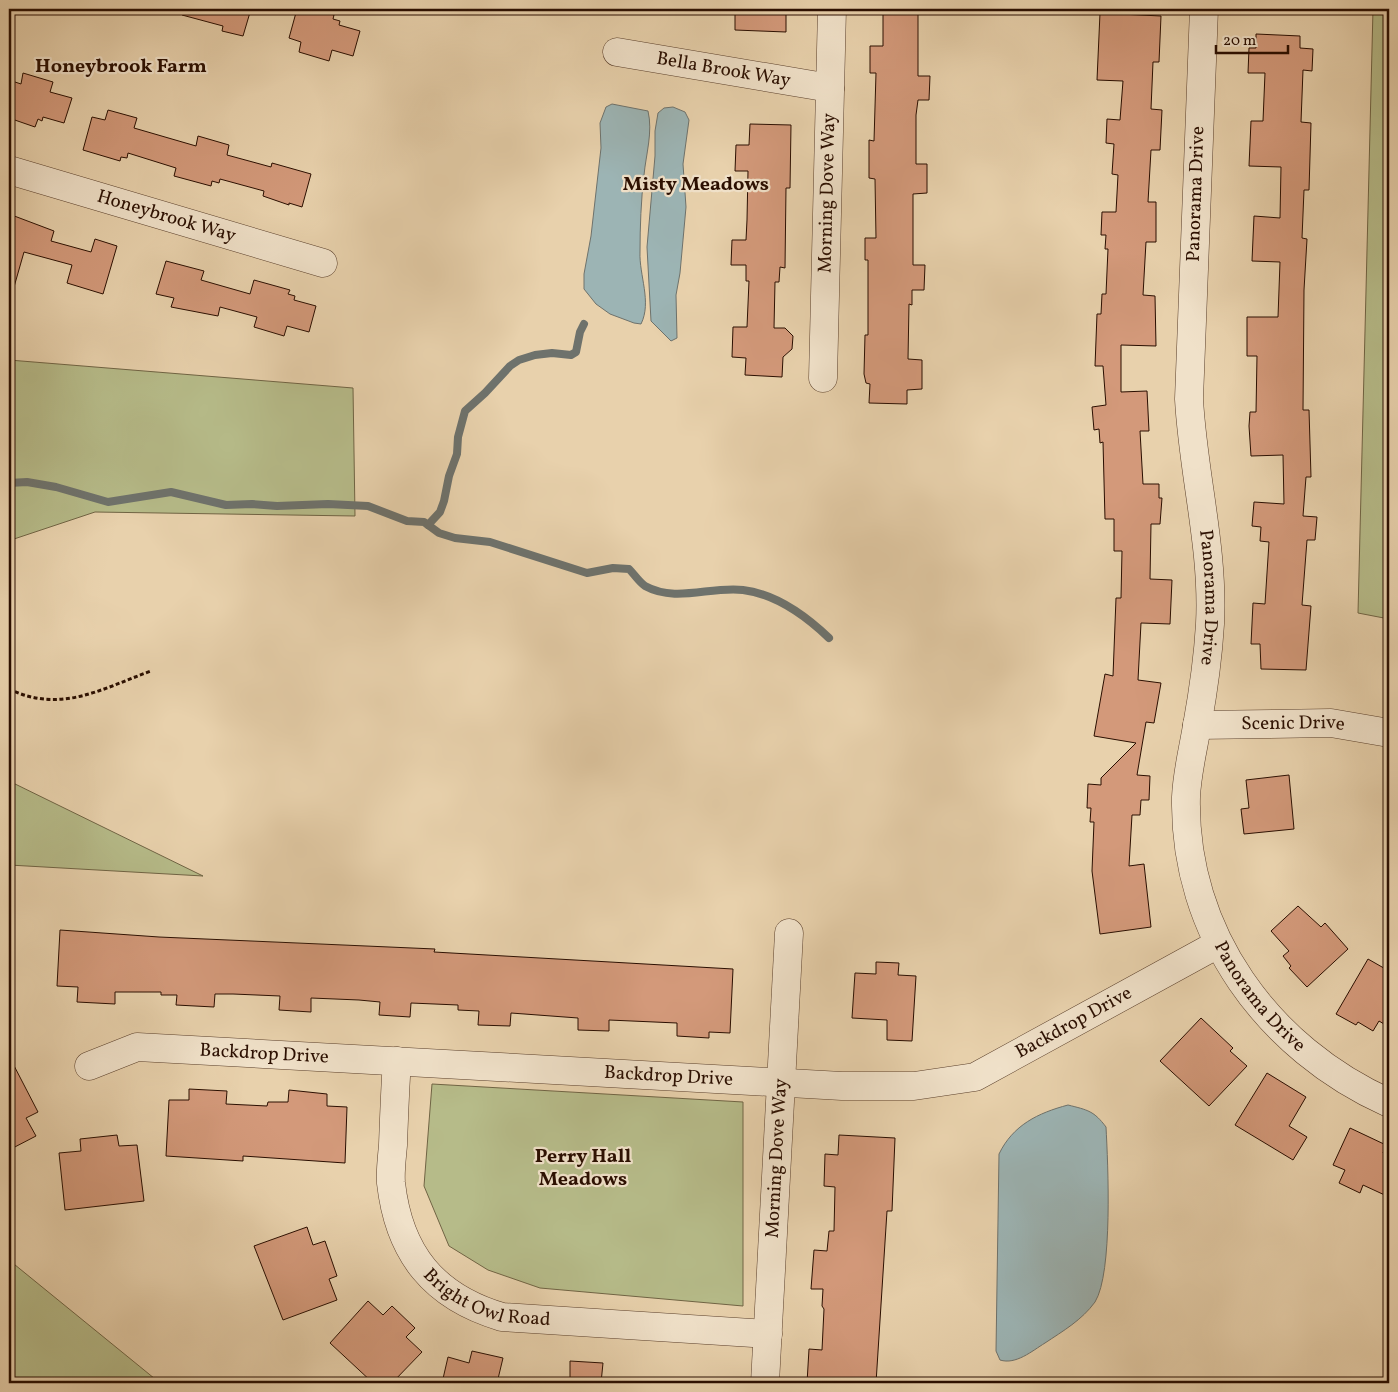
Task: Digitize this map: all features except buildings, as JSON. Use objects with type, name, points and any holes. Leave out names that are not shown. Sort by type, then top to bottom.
[{"type":"street","name":"Morning Dove Way","points":[[823,378],[832,9]]},
{"type":"street","name":"Panorama Drive","points":[[1204,9],[1189,399],[1191,441],[1208,563],[1210,624],[1187,787],[1188,829],[1200,895],[1218,944],[1240,981],[1292,1041],[1322,1065],[1351,1084],[1389,1103]]},
{"type":"street","name":"Bella Brook Way","points":[[617,52],[830,88]]},
{"type":"street","name":"Honeybrook Way","points":[[9,170],[323,263]]},
{"type":"street","name":"Scenic Drive","points":[[1197,725],[1332,723],[1389,734]]},
{"type":"street","name":"Morning Dove Way","points":[[765,1383],[789,933]]},
{"type":"street","name":"Backdrop Drive","points":[[89,1066],[137,1047],[781,1081],[842,1086],[914,1086],[975,1077],[1218,944]]},
{"type":"street","name":"Bright Owl Road","points":[[397,1061],[391,1182],[398,1217],[411,1253],[431,1277],[457,1299],[479,1310],[502,1317],[768,1334]]},
{"type":"path","points":[[9,688],[42,700],[70,700],[151,670]]},
{"type":"green space","points":[[1373,9],[1389,9],[1389,619],[1358,613]]},
{"type":"green space","points":[[9,360],[353,388],[355,516],[95,512],[11,540],[9,543]]},
{"type":"green space","points":[[9,781],[203,876],[9,865]]},
{"type":"green space","points":[[432,1084],[743,1102],[743,1306],[540,1288],[488,1270],[449,1246],[424,1186]]},
{"type":"green space","points":[[9,1260],[160,1383],[9,1383]]},
{"type":"water","points":[[612,104],[648,111],[649,135],[640,223],[640,261],[645,298],[644,316],[641,324],[610,314],[596,304],[584,289],[584,274],[591,236],[601,148],[600,123],[606,107]]},
{"type":"water","points":[[673,107],[685,112],[689,120],[683,164],[686,207],[676,295],[677,338],[671,341],[651,321],[647,247],[655,156],[655,131],[658,113],[664,108]]},
{"type":"water","points":[[1068,1105],[1090,1112],[1106,1127],[1108,1218],[1105,1268],[1101,1288],[1090,1308],[1065,1330],[1018,1359],[1012,1361],[1000,1360],[996,1351],[999,1154],[1011,1135],[1027,1122],[1037,1116]]},
{"type":"waterway","points":[[428,525],[440,512],[444,501],[449,476],[457,454],[458,437],[465,411],[510,366],[519,360],[535,355],[552,353],[571,355],[576,352],[580,332],[584,324]]},
{"type":"waterway","points":[[9,483],[27,482],[56,487],[108,502],[171,492],[226,505],[328,504],[368,506],[407,521],[424,522],[439,533],[455,538],[490,542],[587,573],[613,568],[629,569],[645,586],[657,591],[681,594],[731,589],[755,592],[790,607],[829,638]]},
{"type":"district","name":"Honeybrook Farm","points":[[121,67]]},
{"type":"district","name":"Misty Meadows","points":[[696,185]]},
{"type":"district","name":"Perry Hall Meadows","points":[[583,1168]]}]
